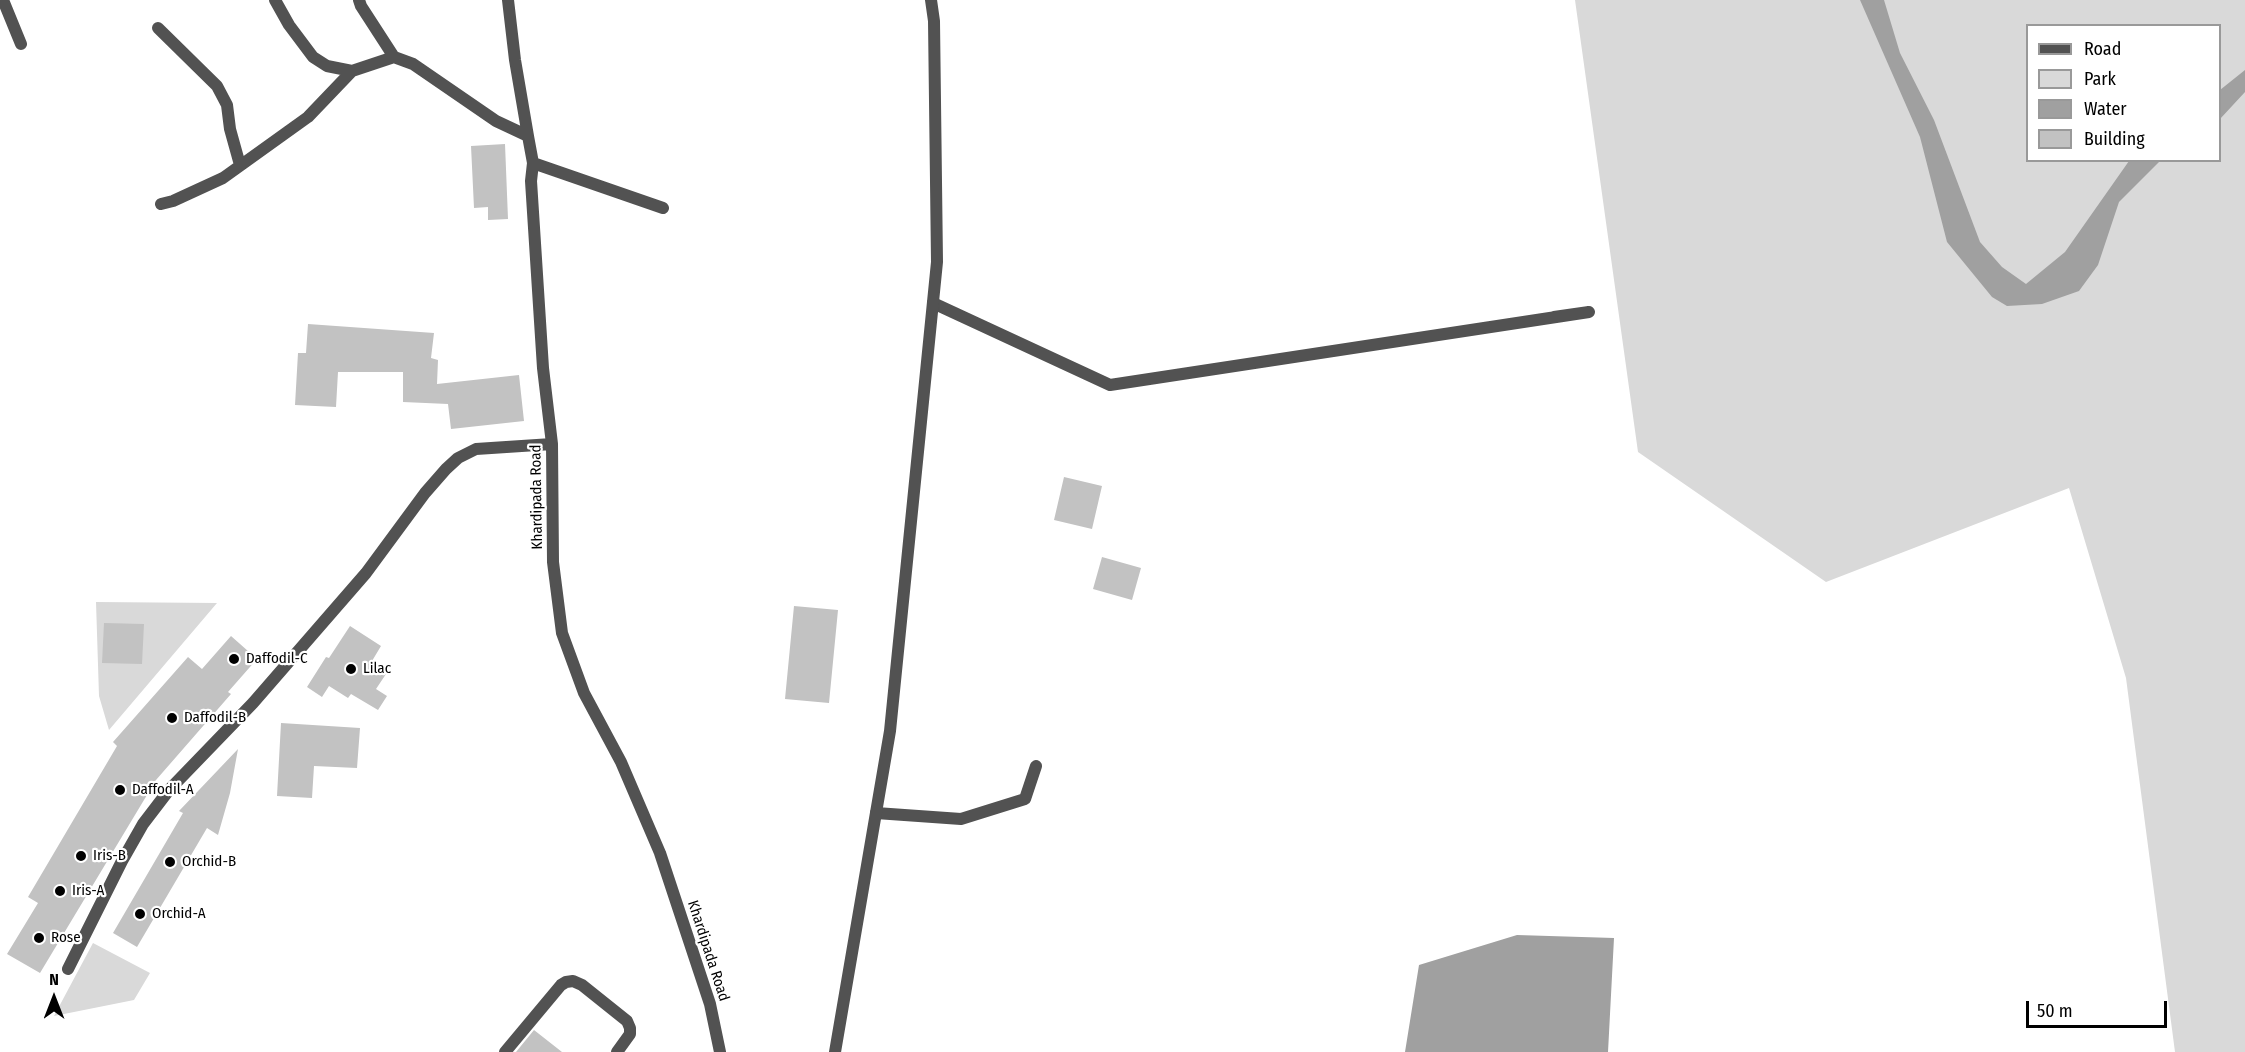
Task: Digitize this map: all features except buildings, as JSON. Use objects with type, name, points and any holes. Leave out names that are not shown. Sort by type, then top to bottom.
[{"type":"street","points":[[3,0],[21,44]]},
{"type":"street","points":[[275,0],[289,25],[314,57],[327,66],[352,71]]},
{"type":"street","points":[[359,0],[394,57],[413,64],[496,121],[528,136]]},
{"type":"street","name":"Khardipada Road","points":[[508,0],[515,60],[533,163],[531,181],[543,368],[552,444],[553,562],[562,633],[584,693],[621,762],[660,853],[710,1004],[720,1052]]},
{"type":"street","points":[[835,1052],[890,731],[937,262],[934,21],[931,0]]},
{"type":"street","points":[[158,28],[217,86],[227,105],[230,129],[240,165]]},
{"type":"street","points":[[161,204],[173,201],[223,178],[308,117],[352,71],[394,57]]},
{"type":"street","points":[[533,163],[663,208]]},
{"type":"street","points":[[933,303],[1110,384],[1589,312],[1554,317]]},
{"type":"street","points":[[68,969],[143,824],[169,790],[253,703],[359,582],[446,469],[458,458],[476,449],[552,444]]},
{"type":"street","points":[[876,813],[961,819],[1025,799],[1036,766]]},
{"type":"street","points":[[505,1052],[561,985],[573,981],[582,985],[627,1021],[630,1034],[617,1052]]},
{"type":"green space","points":[[1575,0],[2245,0],[2245,1052],[2175,1052],[2126,678],[2069,488],[1826,582],[1638,452]]},
{"type":"green space","points":[[96,602],[217,603],[109,730],[99,696]]},
{"type":"green space","points":[[93,943],[150,973],[134,1000],[54,1016]]},
{"type":"water","points":[[1860,0],[1884,0],[1900,53],[1934,120],[1980,242],[2002,267],[2026,284],[2065,252],[2128,162],[2159,162],[2119,202],[2098,265],[2079,291],[2042,304],[2007,306],[1992,297],[1947,242],[1920,137]]},
{"type":"water","points":[[2245,70],[2245,92],[2221,118],[2221,89]]},
{"type":"water","points":[[1517,935],[1614,938],[1608,1052],[1405,1052],[1419,965]]},
{"type":"place","name":"Daffodil-C","points":[[234,659]]},
{"type":"place","name":"Lilac","points":[[351,669]]},
{"type":"place","name":"Daffodil-B","points":[[172,718]]},
{"type":"place","name":"Daffodil-A","points":[[120,790]]},
{"type":"place","name":"Iris-B","points":[[81,856]]},
{"type":"place","name":"Orchid-B","points":[[170,862]]},
{"type":"place","name":"Iris-A","points":[[60,891]]},
{"type":"place","name":"Orchid-A","points":[[140,914]]},
{"type":"place","name":"Rose","points":[[39,938]]}]
